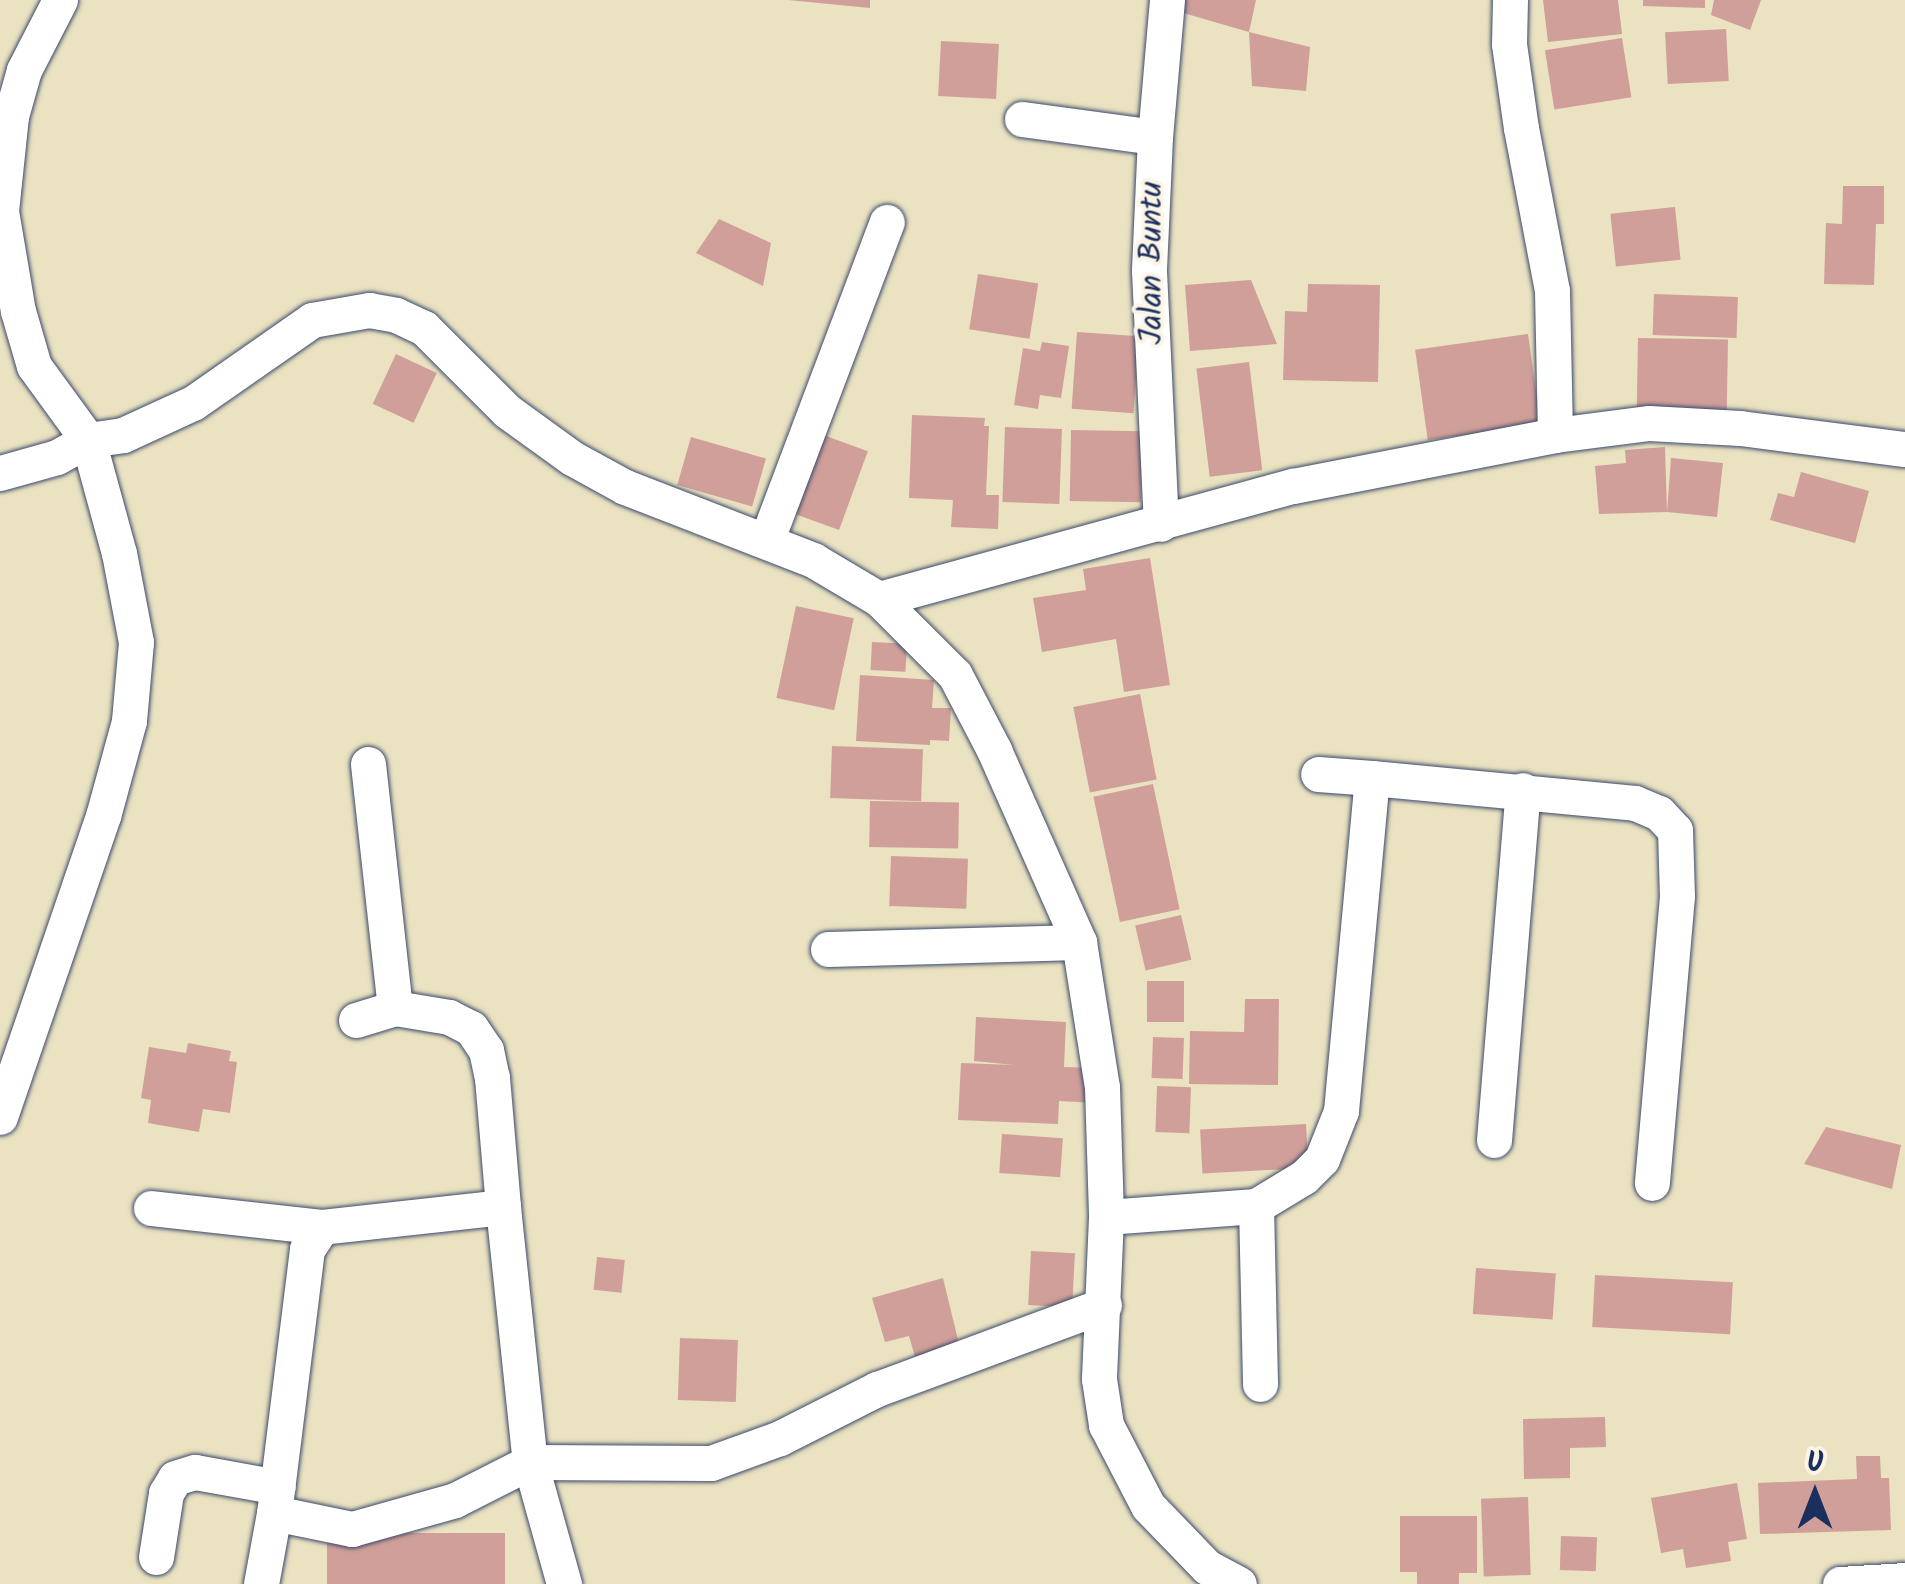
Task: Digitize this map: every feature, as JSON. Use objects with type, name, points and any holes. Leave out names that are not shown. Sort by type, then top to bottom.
[{"type":"street","points":[[0,1117],[103,816],[128,722],[136,642],[120,553],[88,440],[34,366],[18,311],[1,211],[3,163],[24,70],[60,0]]},
{"type":"street","points":[[1154,137],[1167,0]]},
{"type":"street","points":[[1510,0],[1509,44],[1521,128],[1552,292],[1555,435]]},
{"type":"street","name":"Jalan Buntu","points":[[1022,118],[1154,137],[1149,271],[1160,524]]},
{"type":"street","points":[[767,539],[887,222]]},
{"type":"street","points":[[0,473],[57,457],[88,440],[123,434],[193,403],[312,320],[338,312],[369,310],[396,314],[424,328],[507,412],[572,458],[626,487],[767,539],[880,599],[955,675],[994,750],[1079,942],[1102,1087],[1106,1217],[1099,1379],[1106,1424],[1148,1506],[1207,1567],[1239,1584]]},
{"type":"street","points":[[880,599],[1292,486],[1555,435],[1649,423],[1740,428],[1905,448]]},
{"type":"street","points":[[368,764],[394,1008]]},
{"type":"street","points":[[1318,774],[1635,802],[1659,813],[1674,830],[1677,896],[1652,1183]]},
{"type":"street","points":[[1106,1217],[1256,1206],[1304,1176],[1322,1159],[1341,1111],[1372,778]]},
{"type":"street","points":[[1494,1140],[1524,790]]},
{"type":"street","points":[[828,949],[1079,942]]},
{"type":"street","points":[[356,1020],[394,1008],[448,1017],[471,1028],[486,1050],[530,1462],[556,1582]]},
{"type":"street","points":[[1256,1206],[1260,1384]]},
{"type":"street","points":[[151,1208],[322,1227],[504,1207]]},
{"type":"street","points":[[261,1584],[276,1500],[307,1249],[322,1227]]},
{"type":"street","points":[[156,1556],[166,1493],[176,1478],[194,1472],[276,1500],[326,1527],[352,1529],[455,1500],[530,1462],[711,1463],[780,1438],[877,1389],[1104,1305]]},
{"type":"street","points":[[1840,1584],[1905,1580]]},
{"type":"building","points":[[788,0],[870,0],[870,8]]},
{"type":"building","points":[[1181,0],[1256,0],[1249,32],[1180,12]]},
{"type":"building","points":[[1543,0],[1618,0],[1622,34],[1548,42]]},
{"type":"building","points":[[1643,0],[1705,0],[1705,8],[1643,6]]},
{"type":"building","points":[[1714,0],[1761,0],[1750,30],[1711,15]]},
{"type":"building","points":[[1726,29],[1729,81],[1668,84],[1665,32]]},
{"type":"building","points":[[1249,32],[1310,47],[1306,91],[1252,86]]},
{"type":"building","points":[[1622,38],[1631,97],[1554,109],[1545,50]]},
{"type":"building","points":[[941,41],[999,44],[996,99],[938,96]]},
{"type":"building","points":[[1843,186],[1884,186],[1884,224],[1876,224],[1874,285],[1824,284],[1826,223],[1842,224]]},
{"type":"building","points":[[1675,207],[1681,260],[1616,267],[1610,214]]},
{"type":"building","points":[[719,219],[771,243],[763,286],[696,253]]},
{"type":"building","points":[[978,274],[1038,284],[1029,339],[969,329]]},
{"type":"building","points":[[1251,280],[1277,344],[1190,351],[1185,285]]},
{"type":"building","points":[[1308,284],[1380,285],[1378,382],[1283,380],[1285,311],[1307,312]]},
{"type":"building","points":[[1654,294],[1738,297],[1737,338],[1653,335]]},
{"type":"building","points":[[1077,332],[1139,336],[1133,413],[1072,409]]},
{"type":"building","points":[[1528,334],[1541,424],[1428,440],[1415,350]]},
{"type":"building","points":[[1638,338],[1728,340],[1727,411],[1637,409]]},
{"type":"building","points":[[1042,342],[1069,346],[1061,398],[1040,395],[1038,409],[1014,405],[1023,348],[1040,351]]},
{"type":"building","points":[[396,354],[437,373],[414,423],[373,404]]},
{"type":"building","points":[[1249,362],[1262,470],[1210,477],[1196,368]]},
{"type":"building","points":[[912,415],[985,418],[984,426],[989,426],[986,495],[999,495],[998,529],[951,527],[953,500],[909,498]]},
{"type":"building","points":[[1005,427],[1062,429],[1059,504],[1002,502]]},
{"type":"building","points":[[1071,430],[1142,431],[1141,502],[1070,501]]},
{"type":"building","points":[[818,433],[868,451],[839,530],[789,512]]},
{"type":"building","points":[[691,437],[766,458],[752,507],[677,485]]},
{"type":"building","points":[[1665,447],[1667,512],[1599,514],[1595,466],[1626,463],[1625,450]]},
{"type":"building","points":[[1671,458],[1723,463],[1717,517],[1667,512]]},
{"type":"building","points":[[1801,472],[1869,491],[1855,543],[1770,520],[1778,493],[1794,497]]},
{"type":"building","points":[[1150,558],[1170,685],[1124,692],[1116,639],[1042,652],[1033,598],[1086,590],[1083,569]]},
{"type":"building","points":[[796,606],[854,618],[834,710],[776,698]]},
{"type":"building","points":[[872,642],[907,644],[905,672],[871,670]]},
{"type":"building","points":[[860,675],[934,680],[932,708],[951,708],[949,741],[930,740],[930,745],[856,741]]},
{"type":"building","points":[[1140,694],[1157,779],[1090,792],[1073,707]]},
{"type":"building","points":[[832,746],[923,749],[921,801],[830,798]]},
{"type":"building","points":[[1153,784],[1180,909],[1120,922],[1093,797]]},
{"type":"building","points":[[870,801],[959,803],[958,849],[869,847]]},
{"type":"building","points":[[891,856],[968,859],[966,909],[889,906]]},
{"type":"building","points":[[1181,915],[1191,960],[1146,970],[1135,926]]},
{"type":"building","points":[[1147,981],[1184,981],[1184,1022],[1147,1022]]},
{"type":"building","points":[[1245,999],[1279,999],[1278,1085],[1189,1084],[1190,1031],[1244,1032]]},
{"type":"building","points":[[976,1017],[1066,1022],[1064,1067],[1098,1068],[1097,1103],[1059,1101],[1058,1124],[958,1120],[961,1063],[1014,1065],[974,1061]]},
{"type":"building","points":[[1153,1037],[1184,1038],[1183,1079],[1152,1078]]},
{"type":"building","points":[[188,1043],[231,1051],[229,1061],[237,1062],[230,1113],[203,1109],[199,1132],[148,1123],[151,1100],[141,1098],[149,1047],[186,1053]]},
{"type":"building","points":[[1157,1086],[1191,1087],[1189,1133],[1155,1132]]},
{"type":"building","points":[[1306,1124],[1308,1168],[1202,1173],[1200,1130]]},
{"type":"building","points":[[1826,1127],[1901,1145],[1892,1189],[1804,1164]]},
{"type":"building","points":[[1002,1134],[1063,1138],[1060,1177],[999,1173]]},
{"type":"building","points":[[1031,1251],[1075,1253],[1072,1307],[1028,1305]]},
{"type":"building","points":[[597,1257],[625,1260],[621,1293],[594,1290]]},
{"type":"building","points":[[1476,1268],[1556,1274],[1553,1319],[1473,1314]]},
{"type":"building","points":[[1595,1275],[1733,1282],[1730,1334],[1592,1327]]},
{"type":"building","points":[[943,1278],[959,1344],[915,1357],[909,1336],[885,1342],[872,1298]]},
{"type":"building","points":[[680,1338],[738,1340],[736,1402],[678,1400]]},
{"type":"building","points":[[1605,1417],[1606,1447],[1570,1448],[1570,1478],[1524,1479],[1523,1419]]},
{"type":"building","points":[[1856,1456],[1880,1456],[1881,1478],[1889,1478],[1891,1530],[1760,1534],[1758,1483],[1857,1479]]},
{"type":"building","points":[[1737,1483],[1747,1539],[1728,1542],[1731,1561],[1686,1568],[1683,1549],[1661,1553],[1651,1498]]},
{"type":"building","points":[[1528,1497],[1531,1575],[1484,1577],[1481,1499]]},
{"type":"building","points":[[1400,1516],[1477,1516],[1477,1573],[1459,1573],[1459,1584],[1417,1584],[1417,1572],[1400,1572]]},
{"type":"building","points":[[327,1533],[505,1533],[505,1584],[327,1584]]},
{"type":"building","points":[[1561,1536],[1597,1537],[1596,1571],[1560,1570]]}]
